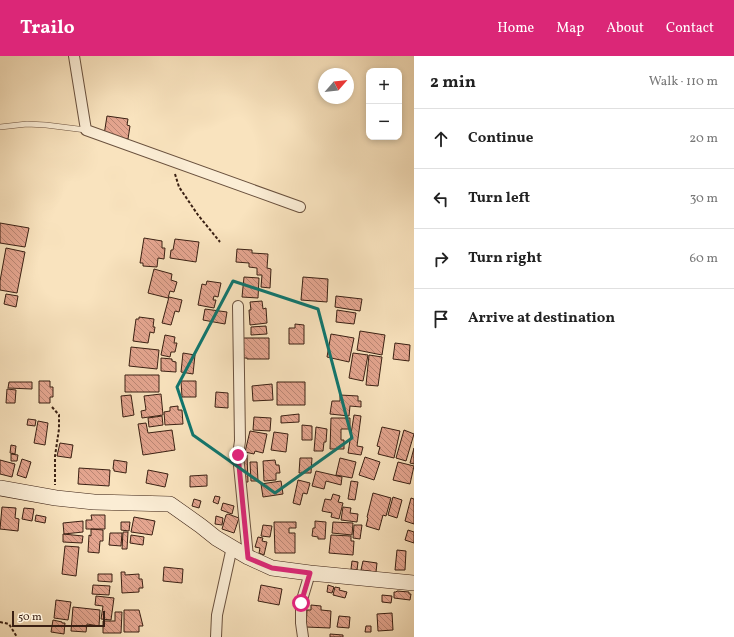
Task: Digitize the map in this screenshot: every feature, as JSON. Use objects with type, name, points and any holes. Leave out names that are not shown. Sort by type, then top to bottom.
[{"type":"street","points":[[74,56],[86,130],[300,207]]},
{"type":"street","points":[[238,306],[240,441],[238,455],[248,558]]},
{"type":"street","points":[[0,488],[56,498],[94,502],[170,504],[216,538],[248,558],[272,568],[414,583]]},
{"type":"street","points":[[216,637],[217,614],[232,547]]},
{"type":"street","points":[[304,637],[301,623],[301,603],[310,573]]},
{"type":"lane","points":[[0,127],[27,124],[86,130]]},
{"type":"path","points":[[172,161],[179,187],[198,215],[220,242]]},
{"type":"path","points":[[52,407],[59,415],[59,429],[55,456],[56,498]]},
{"type":"path","points":[[0,622],[9,624],[17,637]]},
{"type":"highlighted area","points":[[233,281],[318,309],[352,438],[275,493],[193,435],[177,387]]},
{"type":"building","points":[[107,116],[128,119],[127,125],[130,126],[128,139],[104,135]]},
{"type":"building","points":[[0,223],[29,228],[25,247],[0,243]]},
{"type":"building","points":[[144,238],[162,241],[162,248],[165,248],[164,259],[158,258],[157,267],[143,266],[143,263],[140,263]]},
{"type":"building","points":[[175,239],[199,242],[196,262],[170,258]]},
{"type":"building","points":[[6,248],[25,252],[17,293],[0,290],[0,281]]},
{"type":"building","points":[[237,249],[252,250],[252,253],[268,254],[267,268],[271,269],[270,288],[261,287],[262,275],[257,275],[257,268],[249,267],[249,263],[236,262]]},
{"type":"building","points":[[154,269],[172,274],[171,280],[177,282],[174,292],[170,291],[168,298],[148,293]]},
{"type":"building","points":[[244,277],[259,278],[258,298],[242,297]]},
{"type":"building","points":[[303,277],[328,279],[327,302],[301,300]]},
{"type":"building","points":[[207,281],[221,283],[218,297],[214,296],[213,300],[216,300],[214,308],[198,305],[202,284],[206,285]]},
{"type":"building","points":[[6,294],[18,296],[16,307],[4,304]]},
{"type":"building","points":[[336,296],[362,299],[360,311],[335,307]]},
{"type":"building","points":[[169,297],[182,300],[179,312],[175,311],[171,325],[162,323]]},
{"type":"building","points":[[262,301],[263,309],[266,308],[267,323],[250,325],[250,302]]},
{"type":"building","points":[[205,309],[227,312],[225,324],[203,320]]},
{"type":"building","points":[[337,310],[356,313],[354,324],[336,322]]},
{"type":"building","points":[[139,317],[154,319],[154,333],[150,332],[148,343],[133,341],[136,319],[139,319]]},
{"type":"building","points":[[295,324],[304,325],[304,344],[289,344],[289,328],[295,328]]},
{"type":"building","points":[[266,326],[267,334],[251,335],[251,327]]},
{"type":"building","points":[[360,331],[385,335],[382,355],[357,350]]},
{"type":"building","points":[[331,334],[354,338],[349,362],[327,357]]},
{"type":"building","points":[[165,335],[175,337],[174,343],[177,343],[175,352],[171,352],[170,357],[161,355]]},
{"type":"building","points":[[241,338],[269,338],[269,359],[242,358]]},
{"type":"building","points":[[395,343],[410,345],[409,361],[393,359]]},
{"type":"building","points":[[131,347],[159,350],[157,369],[129,366]]},
{"type":"building","points":[[183,353],[195,355],[193,374],[181,372]]},
{"type":"building","points":[[353,353],[368,355],[363,381],[349,378]]},
{"type":"building","points":[[369,355],[382,357],[378,386],[366,385]]},
{"type":"building","points":[[161,358],[172,359],[172,361],[176,362],[176,372],[161,371]]},
{"type":"building","points":[[125,375],[159,375],[159,392],[125,392]]},
{"type":"building","points":[[39,381],[50,381],[50,387],[53,387],[53,397],[50,397],[50,403],[39,403]]},
{"type":"building","points":[[181,381],[196,381],[196,397],[182,397]]},
{"type":"building","points":[[9,382],[32,382],[32,389],[8,388]]},
{"type":"building","points":[[277,382],[305,382],[305,405],[277,405]]},
{"type":"building","points":[[272,384],[273,400],[253,401],[252,386]]},
{"type":"building","points":[[7,389],[16,390],[15,403],[6,403]]},
{"type":"building","points":[[216,392],[228,393],[228,408],[215,407]]},
{"type":"building","points":[[161,394],[163,415],[142,418],[141,411],[146,410],[144,396]]},
{"type":"building","points":[[131,395],[134,415],[123,417],[121,396]]},
{"type":"building","points":[[340,395],[358,396],[358,401],[361,401],[361,407],[350,406],[349,416],[330,414],[332,401],[340,401]]},
{"type":"building","points":[[178,406],[178,410],[182,410],[183,424],[165,425],[164,412],[170,411],[170,407]]},
{"type":"building","points":[[299,414],[299,422],[281,423],[281,416]]},
{"type":"building","points":[[354,415],[361,416],[357,446],[363,447],[361,455],[348,453]]},
{"type":"building","points":[[162,416],[163,425],[149,427],[148,418]]},
{"type":"building","points":[[254,417],[271,418],[270,431],[253,430]]},
{"type":"building","points":[[331,418],[350,418],[350,429],[341,429],[341,440],[344,440],[344,449],[330,449]]},
{"type":"building","points":[[28,419],[36,420],[35,426],[27,425]]},
{"type":"building","points":[[38,421],[48,423],[45,445],[34,443]]},
{"type":"building","points":[[146,423],[148,433],[172,430],[175,450],[143,455],[138,424]]},
{"type":"building","points":[[302,425],[312,426],[312,440],[302,440]]},
{"type":"building","points":[[316,427],[327,429],[326,442],[324,442],[323,451],[314,451]]},
{"type":"building","points":[[382,427],[400,431],[394,458],[378,454],[380,447],[377,446]]},
{"type":"building","points":[[404,430],[414,434],[406,461],[396,458]]},
{"type":"building","points":[[250,431],[267,434],[263,453],[255,451],[254,454],[245,452]]},
{"type":"building","points":[[274,432],[288,434],[286,452],[271,450]]},
{"type":"building","points":[[60,443],[73,445],[71,458],[57,456]]},
{"type":"building","points":[[11,445],[16,446],[15,454],[10,453]]},
{"type":"building","points":[[414,448],[414,464],[410,463]]},
{"type":"building","points":[[11,454],[18,455],[17,461],[11,461]]},
{"type":"building","points":[[240,455],[247,455],[248,482],[241,482]]},
{"type":"building","points":[[365,457],[380,462],[374,480],[359,475]]},
{"type":"building","points":[[300,458],[312,458],[311,473],[299,473]]},
{"type":"building","points":[[340,458],[356,462],[352,478],[336,475]]},
{"type":"building","points":[[22,459],[31,462],[26,478],[17,475]]},
{"type":"building","points":[[0,460],[15,464],[12,477],[0,474]]},
{"type":"building","points":[[114,460],[127,462],[126,473],[114,471]]},
{"type":"building","points":[[275,460],[276,465],[279,465],[280,473],[276,473],[276,480],[264,481],[263,461]]},
{"type":"building","points":[[250,462],[257,462],[258,481],[251,481]]},
{"type":"building","points":[[398,462],[414,466],[410,484],[393,480]]},
{"type":"building","points":[[79,468],[110,470],[109,486],[78,484]]},
{"type":"building","points":[[148,470],[168,474],[165,487],[146,483]]},
{"type":"building","points":[[316,471],[342,477],[341,485],[326,481],[324,489],[312,486]]},
{"type":"building","points":[[207,475],[207,486],[190,487],[190,476]]},
{"type":"building","points":[[298,480],[310,483],[307,494],[303,493],[300,505],[293,503]]},
{"type":"building","points":[[281,481],[283,494],[263,497],[261,484]]},
{"type":"building","points":[[351,481],[358,482],[355,500],[348,499]]},
{"type":"building","points":[[373,493],[391,498],[386,516],[383,515],[379,530],[366,526]]},
{"type":"building","points":[[333,494],[340,496],[338,502],[343,503],[339,519],[331,517],[332,513],[322,511],[325,499],[331,500]]},
{"type":"building","points":[[215,496],[220,497],[218,504],[213,502]]},
{"type":"building","points":[[393,497],[402,500],[397,518],[388,515]]},
{"type":"building","points":[[411,498],[414,499],[414,524],[405,521]]},
{"type":"building","points":[[194,499],[201,501],[199,508],[192,506]]},
{"type":"building","points":[[223,503],[234,506],[232,514],[221,510]]},
{"type":"building","points":[[2,507],[16,508],[15,518],[19,519],[18,531],[0,529]]},
{"type":"building","points":[[343,507],[351,508],[350,513],[358,514],[357,522],[341,520]]},
{"type":"building","points":[[24,508],[34,509],[32,521],[22,519]]},
{"type":"building","points":[[228,514],[239,518],[234,533],[222,529],[226,515]]},
{"type":"building","points":[[36,515],[46,517],[45,523],[35,521]]},
{"type":"building","points":[[91,515],[105,515],[105,529],[86,529],[86,520],[92,520]]},
{"type":"building","points":[[216,516],[223,518],[222,525],[215,524]]},
{"type":"building","points":[[134,517],[155,521],[152,535],[131,532]]},
{"type":"building","points":[[83,521],[83,532],[64,534],[63,523]]},
{"type":"building","points":[[315,521],[326,522],[325,539],[318,539],[318,537],[312,536],[313,528],[315,528]]},
{"type":"building","points":[[121,522],[130,522],[129,531],[121,530]]},
{"type":"building","points":[[274,522],[296,522],[296,528],[289,528],[289,533],[295,533],[295,553],[275,553]]},
{"type":"building","points":[[333,522],[353,523],[352,535],[332,533]]},
{"type":"building","points":[[263,525],[272,526],[270,537],[261,536]]},
{"type":"building","points":[[354,525],[362,525],[360,539],[353,538]]},
{"type":"building","points":[[91,529],[103,530],[103,541],[100,541],[99,553],[88,552],[89,535],[91,536]]},
{"type":"building","points":[[408,530],[414,532],[414,543],[405,540]]},
{"type":"building","points":[[123,532],[128,532],[127,549],[122,549]]},
{"type":"building","points":[[110,533],[122,533],[121,546],[109,545]]},
{"type":"building","points":[[63,534],[83,536],[82,543],[63,542]]},
{"type":"building","points":[[131,535],[144,537],[143,545],[130,543]]},
{"type":"building","points":[[331,535],[351,536],[351,541],[354,541],[353,555],[329,553]]},
{"type":"building","points":[[258,537],[263,538],[262,541],[267,542],[264,555],[259,553],[260,548],[255,547]]},
{"type":"building","points":[[65,546],[79,547],[76,576],[62,574]]},
{"type":"building","points":[[397,550],[406,551],[405,570],[395,570]]},
{"type":"building","points":[[352,561],[358,562],[357,570],[351,569]]},
{"type":"building","points":[[363,561],[377,563],[376,572],[361,570]]},
{"type":"building","points":[[164,567],[183,569],[182,583],[163,581]]},
{"type":"building","points":[[121,572],[125,572],[125,575],[139,574],[139,579],[142,579],[143,588],[139,588],[139,592],[122,593]]},
{"type":"building","points":[[98,574],[112,574],[112,582],[98,581]]},
{"type":"building","points":[[93,585],[110,586],[109,595],[92,594]]},
{"type":"building","points":[[261,585],[282,589],[279,605],[258,601]]},
{"type":"building","points":[[328,585],[334,587],[332,593],[327,592]]},
{"type":"building","points":[[335,587],[340,588],[339,590],[347,592],[345,598],[333,595]]},
{"type":"building","points":[[394,592],[409,592],[409,594],[411,594],[410,600],[394,598]]},
{"type":"building","points":[[382,595],[392,596],[391,603],[382,602]]},
{"type":"building","points":[[96,596],[114,598],[111,620],[101,619],[103,606],[95,605]]},
{"type":"building","points":[[56,600],[71,602],[68,620],[54,618]]},
{"type":"building","points":[[311,605],[321,606],[321,610],[331,611],[330,628],[306,627],[307,610],[311,610]]},
{"type":"building","points":[[73,607],[100,610],[99,626],[87,624],[86,632],[71,631]]},
{"type":"building","points":[[124,610],[139,610],[143,626],[139,626],[139,632],[124,632]]},
{"type":"building","points":[[115,612],[122,612],[121,633],[103,633],[103,621],[115,621]]},
{"type":"building","points":[[392,613],[393,630],[378,631],[377,614]]},
{"type":"building","points":[[339,616],[350,617],[349,628],[337,627]]},
{"type":"building","points":[[53,620],[65,623],[64,634],[51,632]]},
{"type":"building","points":[[366,626],[371,626],[371,632],[365,632]]},
{"type":"building","points":[[330,634],[343,635],[343,637],[330,637]]},
{"type":"route","points":[[238,455],[248,558],[272,568],[310,573],[301,603]]}]
